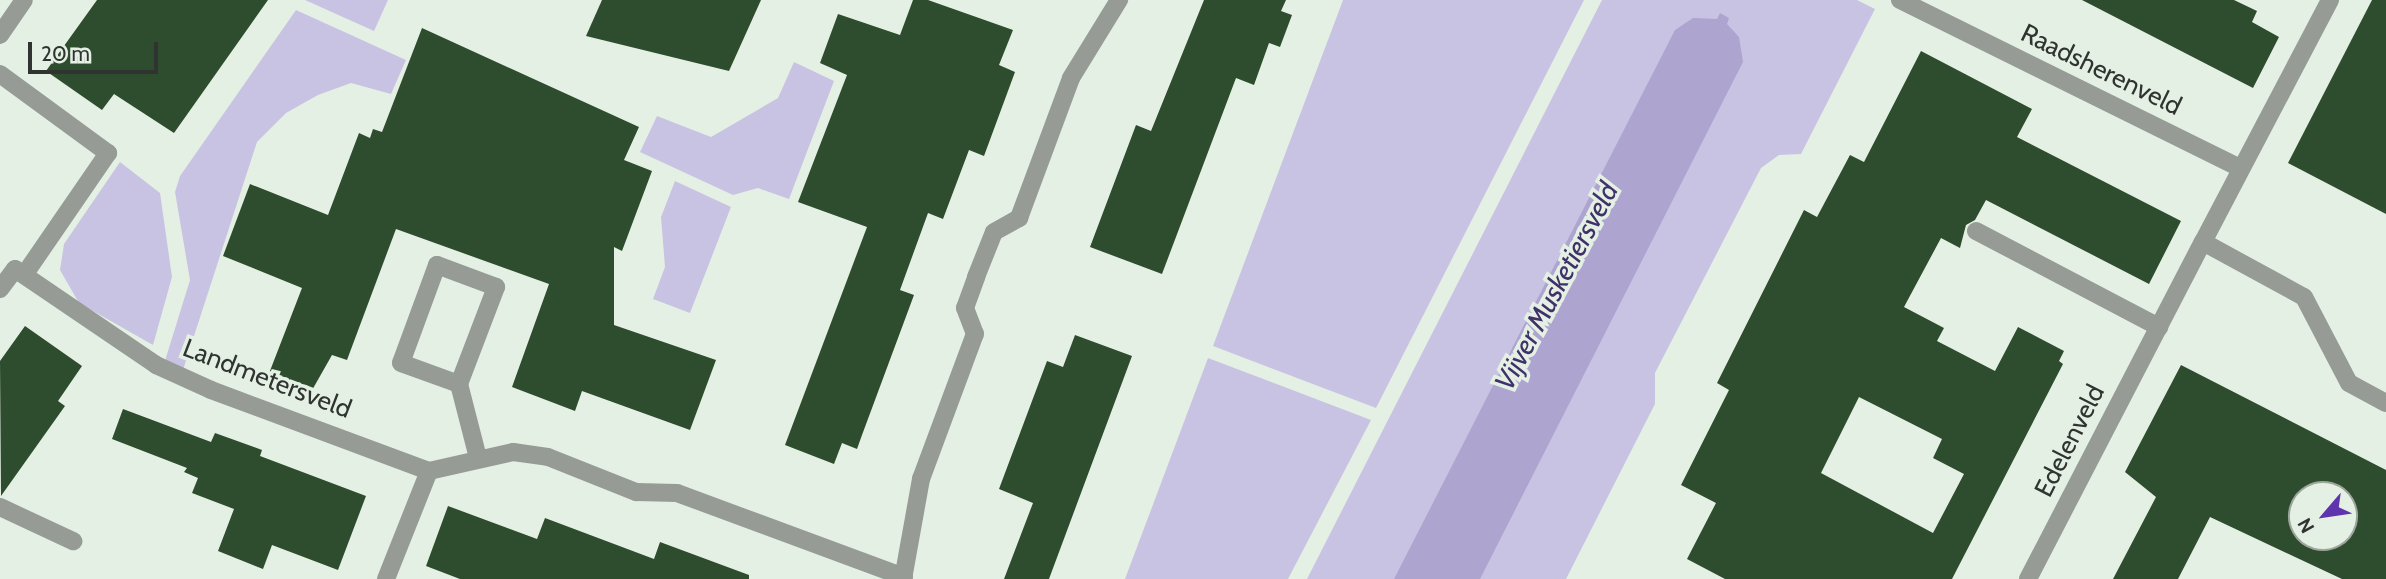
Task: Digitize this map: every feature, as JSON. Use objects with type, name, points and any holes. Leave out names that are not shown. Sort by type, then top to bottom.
[{"type":"street","points":[[0,35],[24,0]]},
{"type":"street","points":[[386,579],[429,471],[513,452],[548,457],[636,492],[677,494],[903,578],[921,479],[975,334],[965,308],[976,277],[994,232],[1019,218],[1071,78],[1119,0]]},
{"type":"street","name":"Raadsherenveld","points":[[1900,0],[2240,169]]},
{"type":"street","points":[[2330,0],[2203,242],[2304,297],[2349,383],[2386,403]]},
{"type":"street","points":[[0,74],[108,153],[24,275],[15,269],[0,289]]},
{"type":"street","points":[[1976,231],[2159,327]]},
{"type":"street","name":"Edelenveld","points":[[2028,579],[2203,242]]},
{"type":"street","points":[[459,384],[401,363],[436,265],[496,287],[459,384],[478,458]]},
{"type":"street","name":"Landmetersveld","points":[[24,275],[156,365],[211,390],[429,471]]},
{"type":"street","points":[[0,507],[73,541]]},
{"type":"shaded area","points":[[305,0],[388,0],[374,31]]},
{"type":"shaded area","points":[[1343,0],[1584,0],[1376,408],[1213,346]]},
{"type":"shaded area","points":[[1602,0],[1857,0],[1875,9],[1801,154],[1779,155],[1761,168],[1655,373],[1655,404],[1566,579],[1307,579]]},
{"type":"shaded area","points":[[296,10],[406,60],[391,94],[351,83],[318,95],[286,113],[257,142],[182,373],[164,364],[190,280],[175,192],[180,176]]},
{"type":"shaded area","points":[[794,62],[834,81],[789,199],[758,188],[733,195],[640,152],[657,116],[711,137],[778,98]]},
{"type":"shaded area","points":[[120,162],[160,193],[172,277],[153,345],[79,303],[60,270],[64,244]]},
{"type":"shaded area","points":[[675,181],[731,207],[690,313],[653,299],[665,267],[661,217]]},
{"type":"shaded area","points":[[1208,358],[1371,420],[1288,579],[1125,579]]},
{"type":"water","name":"Vijver Musketiersveld","points":[[1720,13],[1729,18],[1727,24],[1739,37],[1743,62],[1480,579],[1394,579],[1675,30],[1693,18],[1717,19]]},
{"type":"building","points":[[97,0],[268,0],[174,133],[114,94],[102,110],[46,71]]},
{"type":"building","points":[[602,0],[761,0],[729,71],[586,36]]},
{"type":"building","points":[[913,0],[928,0],[1013,30],[999,65],[1015,72],[984,156],[969,150],[943,219],[928,213],[900,290],[914,295],[857,449],[842,443],[834,464],[785,445],[867,227],[798,202],[847,75],[820,63],[838,14],[900,35]]},
{"type":"building","points":[[1204,0],[1286,0],[1281,11],[1292,15],[1280,47],[1269,43],[1254,85],[1236,78],[1162,274],[1090,247],[1136,125],[1151,131]]},
{"type":"building","points":[[2082,0],[2234,0],[2257,11],[2252,22],[2279,37],[2253,88]]},
{"type":"building","points":[[2372,0],[2386,0],[2386,214],[2288,163]]},
{"type":"building","points":[[422,28],[639,127],[624,160],[652,171],[622,251],[614,247],[614,325],[716,360],[690,430],[582,391],[575,411],[512,387],[549,284],[396,229],[347,360],[332,355],[311,392],[268,376],[302,288],[223,256],[250,184],[328,215],[359,133],[370,138],[373,129],[382,132]]},
{"type":"building","points":[[1921,51],[2032,109],[2017,137],[2181,221],[2149,284],[1986,200],[1975,220],[1966,225],[1960,248],[1941,238],[1904,307],[1944,328],[1937,341],[1995,371],[2018,327],[2064,351],[2059,361],[2063,364],[1952,579],[1725,579],[1687,559],[1716,503],[1681,485],[1729,390],[1717,383],[1804,210],[1817,217],[1850,155],[1864,162]],"holes":[[[1859,397],[1942,439],[1933,458],[1964,474],[1933,533],[1821,473]]]},
{"type":"building","points":[[25,326],[82,366],[58,401],[65,406],[1,496],[0,361]]},
{"type":"building","points":[[1075,335],[1132,356],[1049,579],[1004,579],[1033,503],[999,489],[1047,361],[1063,367]]},
{"type":"building","points":[[2181,365],[2386,470],[2386,579],[2342,579],[2210,517],[2178,579],[2113,579],[2156,497],[2125,472]]},
{"type":"building","points":[[123,409],[211,442],[215,433],[262,450],[260,456],[366,496],[338,570],[272,545],[263,569],[218,551],[234,509],[192,493],[198,478],[184,472],[187,468],[112,439]]},
{"type":"building","points":[[448,506],[537,539],[545,518],[654,559],[660,542],[749,575],[749,579],[460,579],[426,566]]}]
